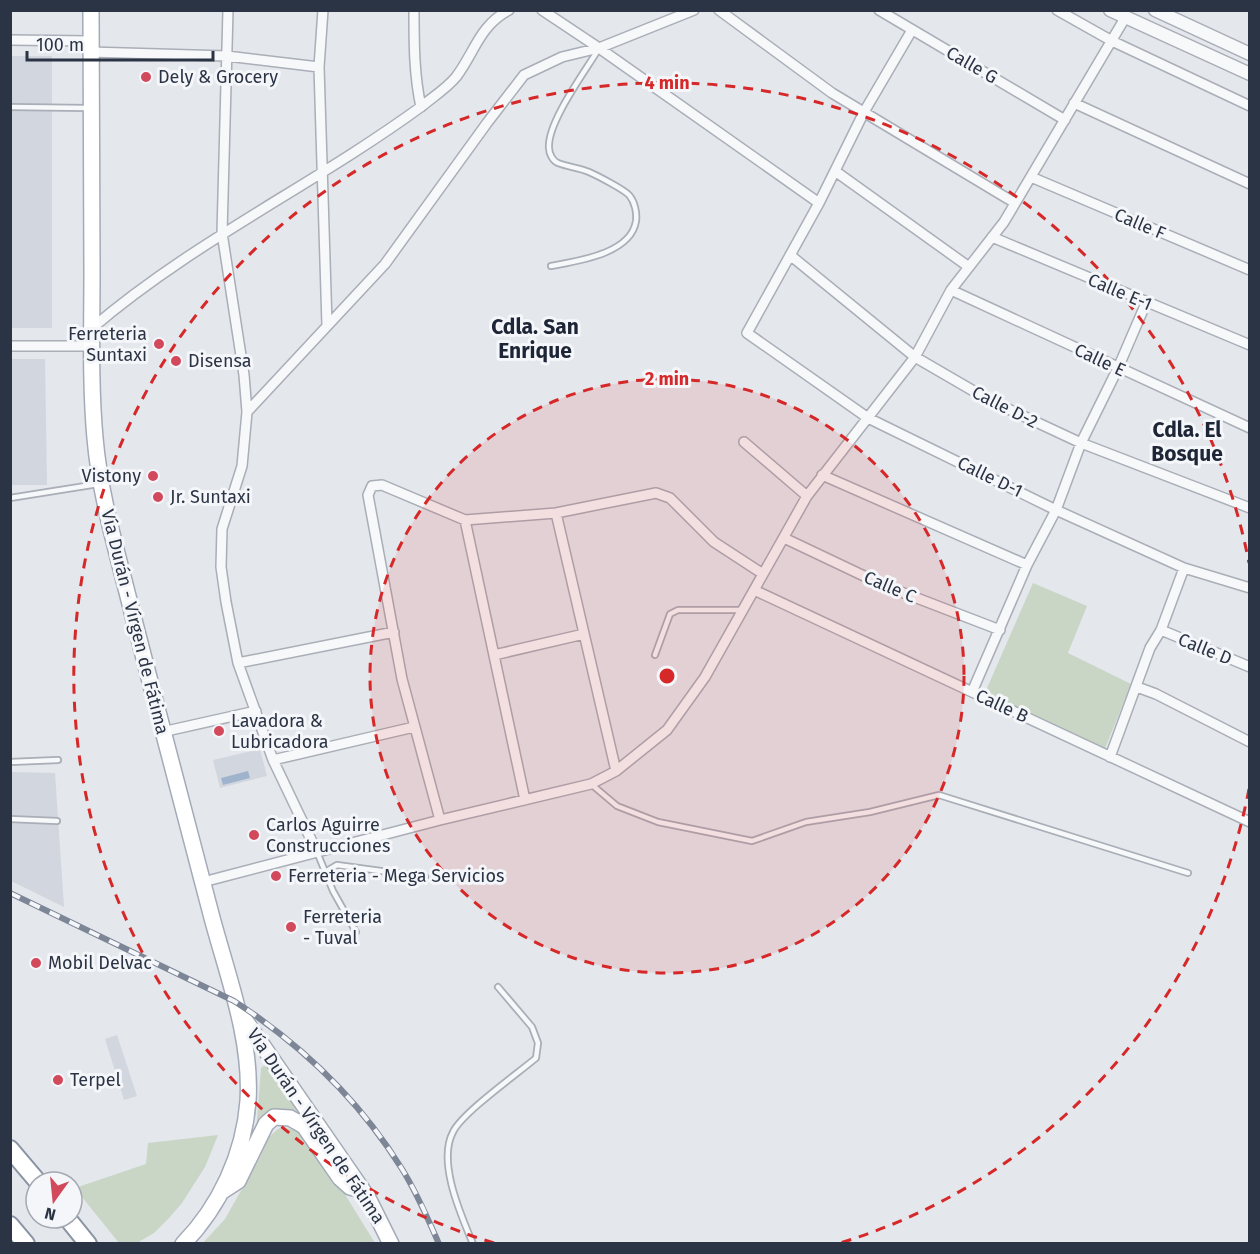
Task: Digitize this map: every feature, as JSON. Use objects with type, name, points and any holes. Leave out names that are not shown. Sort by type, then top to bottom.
[{"type":"highway","points":[[10,1149],[28,1170]]},
{"type":"highway","points":[[10,1225],[26,1244]]},
{"type":"highway","points":[[77,1230],[88,1244]]},
{"type":"main road","name":"Vía Durán - Vírgen de Fátima","points":[[91,10],[91,346],[95,438],[101,483],[162,732],[237,1009],[248,1070],[248,1101],[237,1155],[211,1210],[183,1244]]},
{"type":"main road","name":"Vía Durán - Vírgen de Fátima","points":[[237,1009],[368,1198],[391,1244]]},
{"type":"main road","points":[[221,1192],[238,1181],[266,1124],[274,1117],[290,1118],[304,1126],[340,1178],[350,1187],[362,1190]]},
{"type":"street","points":[[228,10],[222,233],[244,375],[247,412],[242,466],[222,529],[220,545],[226,602],[238,663],[273,760],[316,852]]},
{"type":"street","points":[[323,10],[319,68],[327,325]]},
{"type":"street","points":[[414,10],[414,56],[421,106]]},
{"type":"street","points":[[91,329],[127,297],[222,233],[322,174],[421,106],[456,76],[489,24],[509,10]]},
{"type":"street","points":[[542,10],[819,202]]},
{"type":"street","points":[[247,412],[385,264],[524,75],[562,57],[599,48],[694,10]]},
{"type":"street","points":[[718,10],[832,93],[1016,203]]},
{"type":"street","name":"Calle G","points":[[879,10],[1065,120]]},
{"type":"street","points":[[1057,10],[1112,41],[1250,106]]},
{"type":"street","points":[[1110,10],[1250,74]]},
{"type":"street","points":[[1155,10],[1250,54]]},
{"type":"street","points":[[203,882],[440,820],[591,784],[616,771],[667,730],[705,677],[807,496],[915,357],[951,290],[1016,203],[1125,18]]},
{"type":"street","points":[[790,255],[864,112],[912,30]]},
{"type":"street","points":[[10,40],[227,56],[319,68]]},
{"type":"street","points":[[1074,104],[1250,184]]},
{"type":"street","points":[[834,171],[969,267]]},
{"type":"street","name":"Calle F","points":[[1032,177],[1250,270]]},
{"type":"street","name":"Calle E-1","points":[[992,237],[1250,345]]},
{"type":"street","name":"Calle D-1","points":[[790,255],[747,333],[868,418],[1056,510],[1184,568],[1250,588]]},
{"type":"street","name":"Calle D-2","points":[[790,255],[915,357],[989,400],[1082,443],[1250,508]]},
{"type":"street","name":"Calle E","points":[[951,290],[1250,428]]},
{"type":"street","points":[[972,692],[1027,565],[1056,510],[1082,443],[1146,303]]},
{"type":"street","points":[[10,346],[91,346]]},
{"type":"street","points":[[744,442],[807,496]]},
{"type":"street","points":[[822,475],[1027,565]]},
{"type":"street","points":[[440,820],[402,679],[368,495],[372,486],[381,486],[465,520],[556,513],[656,493],[670,498],[714,542],[763,574]]},
{"type":"street","points":[[556,513],[616,771]]},
{"type":"street","points":[[465,520],[525,800]]},
{"type":"street","name":"Calle C","points":[[784,538],[883,585],[1000,630]]},
{"type":"street","points":[[1110,757],[1150,648],[1161,630],[1184,568]]},
{"type":"street","name":"Calle B","points":[[754,590],[1250,822]]},
{"type":"street","name":"Calle D","points":[[1161,630],[1250,667]]},
{"type":"street","points":[[238,663],[394,632]]},
{"type":"street","points":[[494,655],[584,634]]},
{"type":"street","points":[[1137,687],[1156,694],[1250,742]]},
{"type":"street","points":[[162,732],[256,711]]},
{"type":"street","points":[[273,760],[414,727]]},
{"type":"lane","points":[[552,266],[599,256],[628,238],[634,229],[635,206],[628,194],[589,172],[556,162],[550,155],[549,147],[554,123],[599,48]]},
{"type":"lane","points":[[10,107],[90,108]]},
{"type":"lane","points":[[10,498],[101,483]]},
{"type":"lane","points":[[656,655],[670,614],[678,610],[743,610]]},
{"type":"lane","points":[[10,762],[58,760]]},
{"type":"lane","points":[[591,784],[617,806],[658,822],[752,841],[806,822],[870,812],[939,795],[1188,873]]},
{"type":"lane","points":[[10,819],[57,821]]},
{"type":"lane","points":[[316,852],[356,932]]},
{"type":"lane","points":[[325,872],[337,865],[425,877]]},
{"type":"lane","points":[[473,1244],[455,1202],[447,1155],[453,1132],[466,1117],[536,1058],[538,1043],[532,1027],[498,987]]},
{"type":"shaded area","points":[[11,56],[52,56],[52,328],[11,328]]},
{"type":"shaded area","points":[[11,359],[45,359],[47,485],[11,485]]},
{"type":"shaded area","points":[[260,749],[267,776],[220,788],[213,760]]},
{"type":"shaded area","points":[[10,772],[55,773],[64,907],[11,881]]},
{"type":"shaded area","points":[[117,1035],[137,1096],[124,1100],[105,1039]]},
{"type":"green space","points":[[1033,583],[1087,606],[1068,653],[1131,684],[1104,751],[984,695]]},
{"type":"green space","points":[[267,1063],[303,1117],[298,1116],[256,1132],[261,1068]]},
{"type":"green space","points":[[283,1127],[298,1131],[341,1188],[375,1243],[202,1244],[225,1219],[260,1157],[268,1138]]},
{"type":"green space","points":[[218,1135],[205,1167],[182,1203],[169,1218],[154,1233],[137,1243],[119,1243],[84,1199],[84,1185],[146,1164],[148,1143]]},
{"type":"water","points":[[248,771],[250,778],[223,785],[221,778]]},
{"type":"railway","points":[[10,893],[234,1001],[283,1036],[328,1076],[368,1120],[413,1187],[439,1244]]},
{"type":"place","name":"Dely & Grocery","points":[[146,77]]},
{"type":"place","name":"Ferreteria Suntaxi","points":[[159,344]]},
{"type":"place","name":"Disensa","points":[[176,361]]},
{"type":"place","name":"Vistony","points":[[153,476]]},
{"type":"place","name":"Jr. Suntaxi","points":[[158,497]]},
{"type":"place","name":"Lavadora & Lubricadora","points":[[219,731]]},
{"type":"place","name":"Carlos Aguirre Construcciones","points":[[254,835]]},
{"type":"place","name":"Ferreteria - Mega Servicios","points":[[276,876]]},
{"type":"place","name":"Ferreteria - Tuval","points":[[291,927]]},
{"type":"place","name":"Mobil Delvac","points":[[36,963]]},
{"type":"place","name":"Terpel","points":[[58,1080]]},
{"type":"district","name":"Cdla. San Enrique","points":[[535,339]]},
{"type":"district","name":"Cdla. El Bosque","points":[[1187,442]]}]
